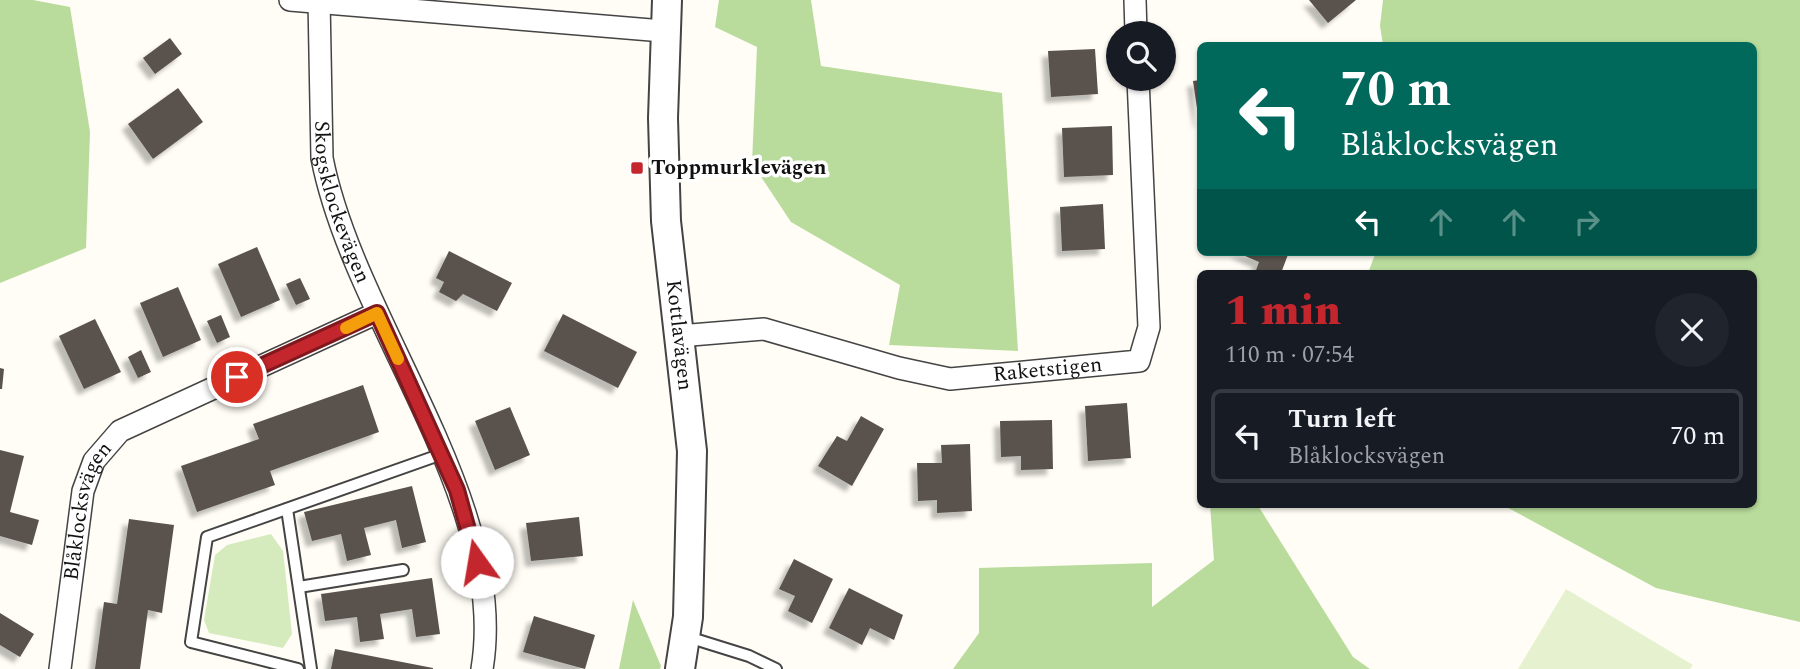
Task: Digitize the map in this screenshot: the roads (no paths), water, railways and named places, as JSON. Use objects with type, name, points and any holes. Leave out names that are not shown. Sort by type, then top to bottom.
[{"type":"street","points":[[290,0],[663,31]]},
{"type":"street","name":"Kottlavägen","points":[[667,0],[663,31],[666,221],[692,451],[685,636],[680,669]]},
{"type":"street","points":[[1135,0],[1136,21]]},
{"type":"street","name":"Skogsklockevägen","points":[[319,1],[322,158],[334,208],[377,313],[442,454],[464,509],[483,588],[482,669]]},
{"type":"street","name":"Raketstigen","points":[[679,336],[764,329],[898,368],[950,379],[1139,360],[1149,327],[1139,91]]},
{"type":"street","name":"Blåklocksvägen","points":[[60,669],[83,491],[94,461],[120,431],[377,313]]},
{"type":"lane","points":[[298,669],[191,642],[207,537],[442,454]]},
{"type":"lane","points":[[287,509],[311,669]]},
{"type":"lane","points":[[299,587],[403,570]]},
{"type":"lane","points":[[685,636],[715,648],[749,656],[776,669]]},
{"type":"place","name":"Toppmurklevägen","points":[[637,168]]}]
